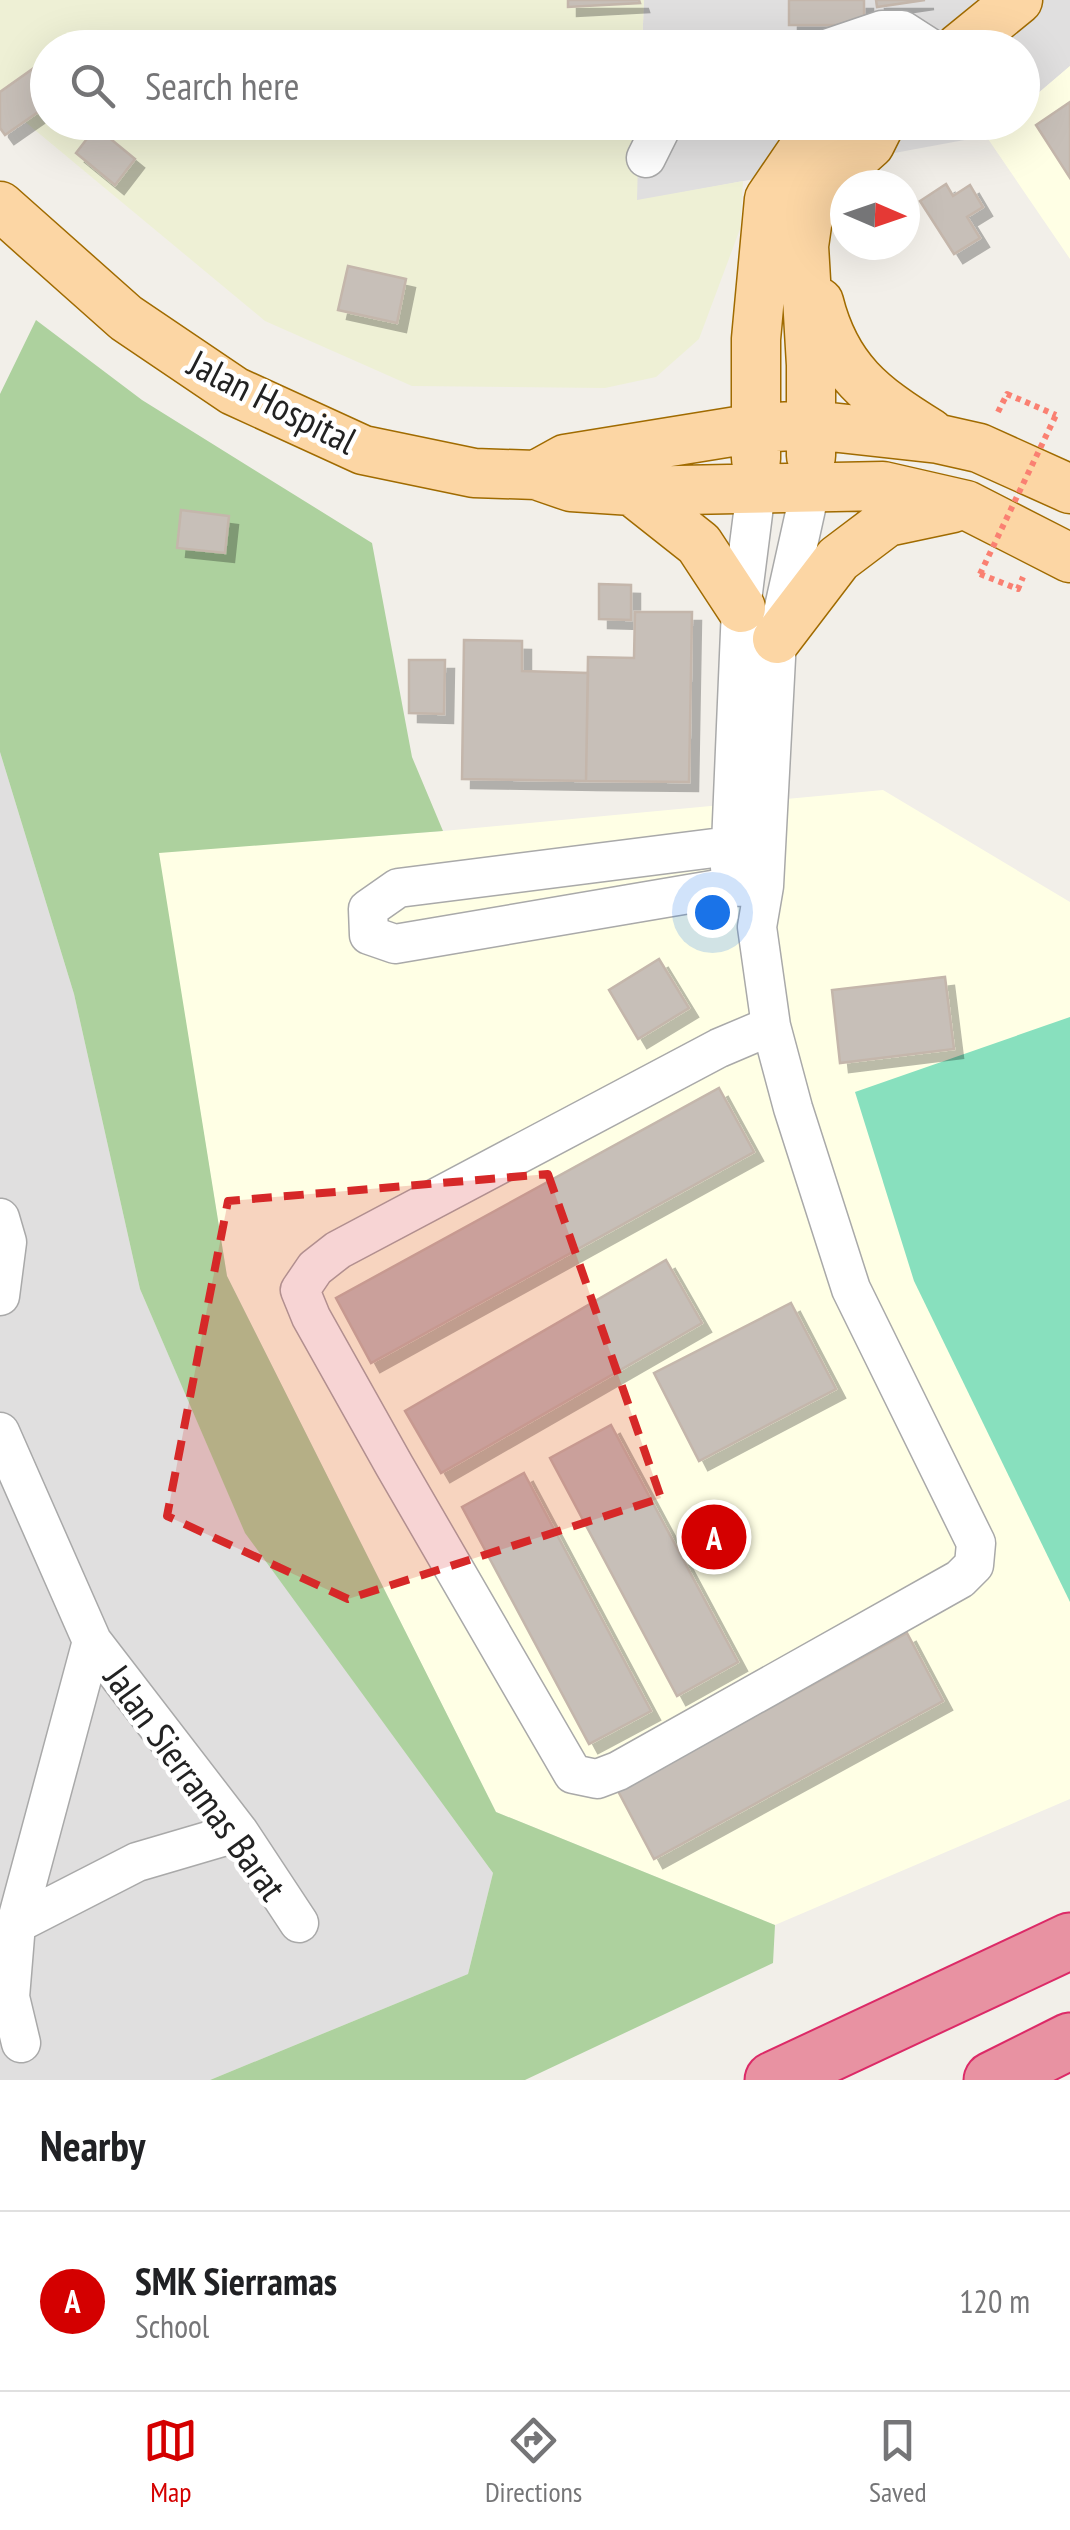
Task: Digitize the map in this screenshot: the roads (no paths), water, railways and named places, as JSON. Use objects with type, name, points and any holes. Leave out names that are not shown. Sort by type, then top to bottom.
[{"type":"highway","points":[[772,2080],[1070,1940]]},
{"type":"highway","points":[[992,2080],[1070,2041]]},
{"type":"main road","points":[[980,30],[1018,0]]},
{"type":"main road","points":[[756,490],[756,339],[769,200],[801,152],[814,140]]},
{"type":"main road","points":[[810,486],[812,426],[804,246],[808,211],[832,178],[872,140]]},
{"type":"main road","name":"Jalan Hospital","points":[[0,206],[126,318],[234,391],[363,450],[474,473],[536,476],[571,487],[632,491],[883,486],[966,505],[1070,558]]},
{"type":"main road","points":[[804,246],[827,334],[854,376],[896,412],[939,439]]},
{"type":"main road","name":"Jalan Hospital","points":[[536,476],[565,459],[756,428],[812,426],[939,439],[980,448],[1070,489]]},
{"type":"main road","points":[[632,491],[698,544],[740,608]]},
{"type":"main road","points":[[777,640],[838,558],[887,522],[966,505]]},
{"type":"street","points":[[646,158],[655,140]]},
{"type":"street","points":[[748,846],[777,640],[810,486]]},
{"type":"street","points":[[756,490],[740,608],[747,887],[757,927],[771,1026],[851,1290],[976,1544],[974,1565],[960,1579],[618,1771],[597,1779],[573,1774],[366,1416],[300,1290],[315,1268],[338,1250],[720,1048],[771,1026]]},
{"type":"street","points":[[747,887],[395,944],[369,934],[368,909],[398,888],[748,846]]},
{"type":"street","points":[[0,1218],[8,1242],[0,1296]]},
{"type":"street","name":"Jalan Sierramas Barat","points":[[0,1432],[92,1641],[239,1832],[299,1923]]},
{"type":"street","points":[[21,2044],[10,1997],[16,1924],[92,1641]]},
{"type":"street","points":[[16,1924],[137,1862],[239,1832]]},
{"type":"place","name":"SMK Sierramas","points":[[714,1537]]}]
